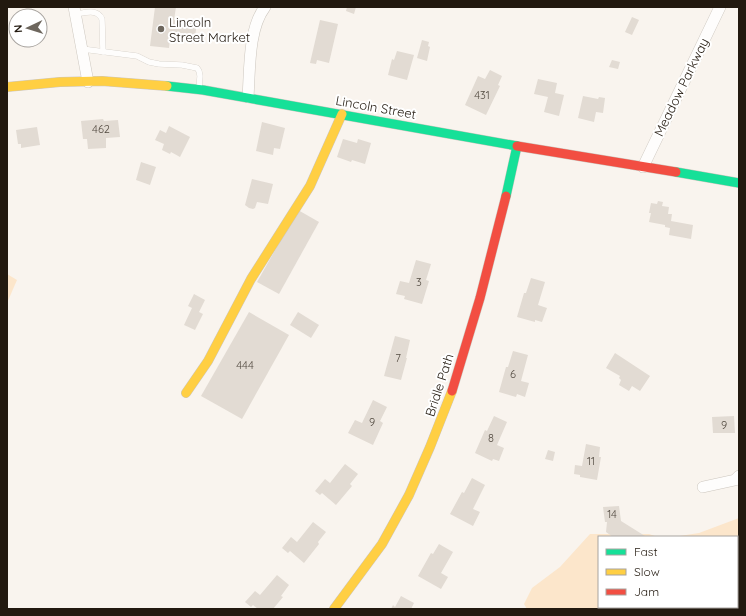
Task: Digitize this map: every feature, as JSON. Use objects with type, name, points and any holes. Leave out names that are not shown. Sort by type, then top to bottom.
[{"type":"street","points":[[248,97],[253,38],[260,13],[265,7]]},
{"type":"street","name":"Meadow Parkway","points":[[643,167],[720,7]]},
{"type":"street","points":[[74,10],[88,82]]},
{"type":"street","name":"Lincoln Street","points":[[7,87],[60,82],[109,82],[199,89],[517,146],[739,183]]},
{"type":"street","points":[[186,393],[208,361],[251,279],[310,186],[342,114]]},
{"type":"street","name":"Bridle Path","points":[[334,609],[384,542],[413,486],[443,418],[474,321],[498,231],[517,146]]},
{"type":"street","points":[[703,487],[735,480],[739,476]]},
{"type":"lane","points":[[74,10],[95,12],[100,14],[102,19],[103,52]]},
{"type":"lane","points":[[82,49],[137,56],[149,62],[159,64],[197,68],[200,76],[199,89]]},
{"type":"shaded area","points":[[7,274],[17,280],[7,303]]},
{"type":"shaded area","points":[[739,518],[739,609],[527,609],[524,604],[532,588],[560,567],[590,534],[649,534],[655,536],[598,536],[598,608],[738,608],[738,536],[680,536],[699,533]]},
{"type":"building","points":[[155,7],[176,7],[174,20],[197,23],[194,43],[170,39],[169,48],[150,46]]},
{"type":"building","points":[[347,7],[356,7],[354,14],[346,11]]},
{"type":"building","points":[[632,17],[639,20],[632,35],[625,32]]},
{"type":"building","points":[[320,20],[338,24],[329,63],[317,60],[316,64],[310,63]]},
{"type":"building","points":[[422,40],[429,42],[428,46],[430,47],[427,61],[417,58]]},
{"type":"building","points":[[397,51],[414,55],[407,80],[388,75],[392,59],[394,60]]},
{"type":"building","points":[[612,60],[620,62],[618,69],[609,67]]},
{"type":"building","points":[[490,70],[502,76],[498,85],[500,86],[486,115],[465,105],[478,76],[485,79]]},
{"type":"building","points":[[538,79],[557,83],[555,93],[564,95],[559,116],[544,112],[548,97],[534,94]]},
{"type":"building","points":[[583,96],[598,99],[599,97],[605,98],[603,113],[596,112],[594,122],[578,118]]},
{"type":"building","points":[[103,119],[104,121],[118,120],[120,137],[106,138],[106,148],[88,149],[87,139],[83,139],[81,121]]},
{"type":"building","points":[[262,122],[285,128],[280,149],[274,148],[273,155],[256,151]]},
{"type":"building","points":[[169,126],[190,137],[180,157],[171,152],[170,154],[162,150],[164,144],[155,140],[160,130],[166,133]]},
{"type":"building","points":[[37,127],[40,145],[21,148],[21,144],[18,144],[16,130]]},
{"type":"building","points":[[343,139],[357,143],[358,139],[371,143],[365,164],[352,160],[351,162],[337,157]]},
{"type":"building","points":[[141,162],[156,167],[150,185],[136,180]]},
{"type":"building","points":[[252,179],[273,184],[268,204],[257,202],[255,208],[253,209],[245,205]]},
{"type":"building","points":[[658,201],[663,202],[662,206],[669,207],[668,214],[672,214],[671,221],[693,225],[691,239],[669,235],[670,228],[665,227],[665,225],[649,222],[651,203],[657,204]]},
{"type":"building","points":[[298,210],[319,222],[279,294],[257,282]]},
{"type":"building","points":[[416,260],[431,264],[426,280],[429,281],[422,304],[404,299],[405,296],[396,294],[400,281],[409,283]]},
{"type":"building","points":[[531,278],[545,282],[538,305],[547,308],[542,322],[535,320],[535,322],[517,317],[524,293],[526,293]]},
{"type":"building","points":[[194,294],[205,300],[199,312],[203,314],[195,330],[184,325],[192,308],[188,306]]},
{"type":"building","points":[[249,312],[289,335],[242,419],[201,396]]},
{"type":"building","points":[[298,312],[319,325],[311,338],[290,325]]},
{"type":"building","points":[[395,336],[410,340],[401,380],[384,376]]},
{"type":"building","points":[[513,351],[528,355],[521,381],[529,383],[525,397],[517,394],[516,397],[499,392],[506,367],[508,367]]},
{"type":"building","points":[[615,353],[650,376],[640,391],[632,386],[629,391],[619,385],[621,380],[619,378],[620,376],[606,368]]},
{"type":"building","points":[[373,400],[387,407],[380,421],[383,423],[373,445],[348,433],[355,420],[362,423]]},
{"type":"building","points":[[494,416],[507,422],[497,445],[504,448],[499,461],[493,459],[492,461],[475,453],[485,430],[487,431]]},
{"type":"building","points":[[734,416],[735,433],[713,433],[712,417]]},
{"type":"building","points":[[586,444],[600,447],[599,457],[601,457],[597,480],[580,477],[580,475],[574,474],[575,465],[582,466]]},
{"type":"building","points":[[548,450],[555,452],[553,461],[545,459]]},
{"type":"building","points":[[345,464],[358,474],[350,484],[352,486],[336,505],[322,493],[320,495],[315,491],[325,479],[330,483]]},
{"type":"building","points":[[472,478],[485,485],[473,509],[480,512],[473,526],[450,514],[462,492],[464,493]]},
{"type":"building","points":[[619,506],[621,521],[645,536],[612,536],[606,532],[607,522],[605,522],[603,507]]},
{"type":"building","points":[[313,522],[326,532],[318,542],[319,544],[304,563],[290,551],[288,553],[282,548],[291,537],[297,542]]},
{"type":"building","points":[[439,544],[453,552],[441,573],[448,577],[441,589],[418,576],[431,553],[433,554]]},
{"type":"building","points":[[277,575],[289,585],[281,596],[283,597],[273,609],[258,609],[253,605],[251,607],[245,602],[255,591],[260,595]]},
{"type":"building","points":[[401,596],[414,603],[411,609],[391,609],[393,605],[395,607]]},
{"type":"traffic: fast","points":[[167,86],[203,90],[517,146]]},
{"type":"traffic: fast","points":[[506,196],[517,146]]},
{"type":"traffic: fast","points":[[676,172],[739,183]]},
{"type":"traffic: slow","points":[[7,87],[60,82],[102,81],[167,86]]},
{"type":"traffic: slow","points":[[186,393],[208,361],[251,279],[310,186],[342,114]]},
{"type":"traffic: slow","points":[[334,609],[382,544],[409,495],[452,391]]},
{"type":"traffic: jam","points":[[517,146],[676,172]]},
{"type":"traffic: jam","points":[[452,391],[480,298],[506,196]]},
{"type":"place","name":"Lincoln Street Market","points":[[161,29]]}]
